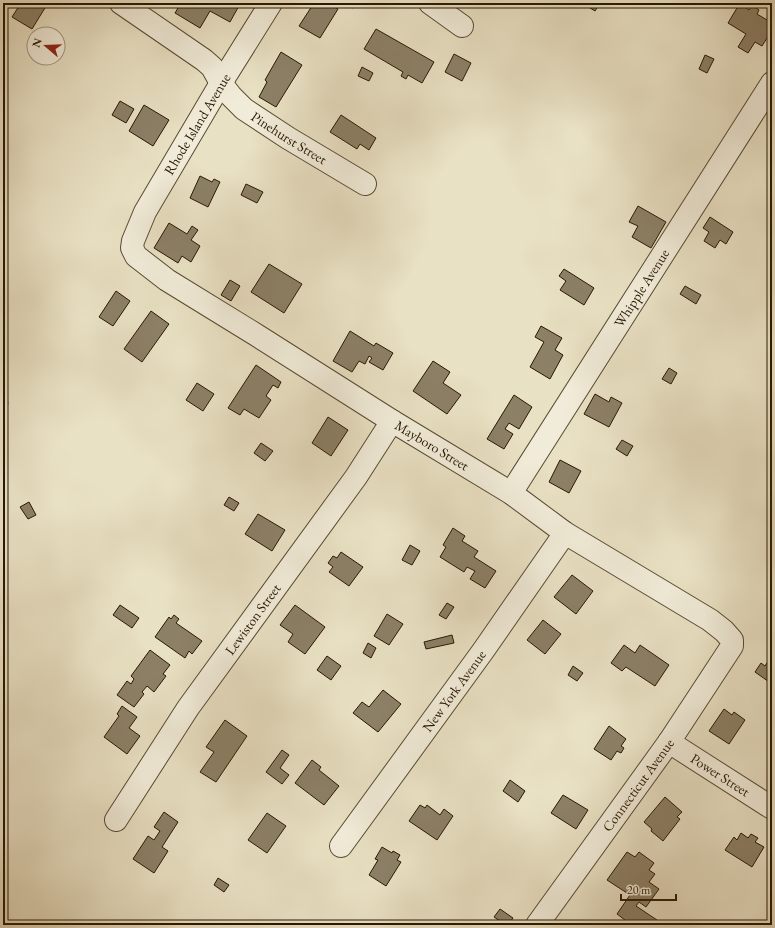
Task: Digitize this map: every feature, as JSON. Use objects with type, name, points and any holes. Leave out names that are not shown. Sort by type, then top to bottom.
[{"type":"street","name":"Pinehurst Street","points":[[121,3],[204,60],[212,67],[221,83],[231,96],[244,109],[288,138],[365,184]]},
{"type":"street","name":"Rhode Island Avenue","points":[[132,248],[133,241],[145,212],[221,83],[271,3]]},
{"type":"street","points":[[430,3],[462,26]]},
{"type":"street","name":"Whipple Avenue","points":[[512,493],[772,83]]},
{"type":"street","name":"Mayboro Street","points":[[132,248],[136,256],[167,280],[392,421],[512,493],[565,533],[710,620],[724,631],[732,642]]},
{"type":"street","name":"Lewiston Street","points":[[116,820],[188,708],[356,477],[392,421]]},
{"type":"street","name":"New York Avenue","points":[[340,846],[483,651],[565,533]]},
{"type":"street","name":"Connecticut Avenue","points":[[537,925],[669,742],[732,646],[732,642]]},
{"type":"street","name":"Power Street","points":[[669,742],[772,808]]},
{"type":"shaded area","points":[[3,363],[8,404],[3,418]]},
{"type":"building","points":[[21,3],[48,3],[34,26],[27,26],[12,17]]},
{"type":"building","points":[[181,3],[240,4],[230,22],[210,11],[200,28],[175,13]]},
{"type":"building","points":[[314,3],[328,3],[338,9],[320,38],[299,26]]},
{"type":"building","points":[[344,3],[355,3],[353,8]]},
{"type":"building","points":[[582,3],[600,3],[595,11]]},
{"type":"building","points":[[740,3],[749,10],[752,5],[759,10],[757,14],[772,23],[772,30],[762,46],[755,42],[748,53],[738,47],[746,34],[728,23]]},
{"type":"building","points":[[376,29],[434,62],[422,83],[408,75],[406,79],[401,76],[403,72],[364,49]]},
{"type":"building","points":[[281,52],[302,65],[276,107],[259,97],[267,82],[265,80]]},
{"type":"building","points":[[454,54],[471,63],[462,81],[445,72]]},
{"type":"building","points":[[705,55],[714,59],[707,73],[699,69]]},
{"type":"building","points":[[362,67],[373,73],[369,81],[358,76]]},
{"type":"building","points":[[120,101],[134,109],[126,123],[112,115]]},
{"type":"building","points":[[144,105],[169,120],[153,146],[129,131]]},
{"type":"building","points":[[341,115],[376,138],[369,150],[360,144],[357,149],[330,132]]},
{"type":"building","points":[[200,176],[212,182],[214,179],[220,182],[208,207],[190,198]]},
{"type":"building","points":[[246,184],[263,192],[257,203],[241,195]]},
{"type":"building","points":[[638,206],[666,222],[651,248],[632,237],[638,226],[629,222]]},
{"type":"building","points":[[710,217],[733,232],[726,244],[720,240],[715,248],[704,241],[709,232],[703,228]]},
{"type":"building","points":[[169,223],[187,234],[192,226],[198,230],[191,240],[200,246],[191,262],[182,256],[178,263],[154,248]]},
{"type":"building","points":[[269,264],[302,284],[284,313],[251,292]]},
{"type":"building","points":[[564,269],[594,288],[584,305],[560,290],[566,281],[559,276]]},
{"type":"building","points":[[230,280],[240,286],[231,301],[221,295]]},
{"type":"building","points":[[685,286],[701,295],[696,304],[680,294]]},
{"type":"building","points":[[116,291],[130,301],[113,326],[99,317]]},
{"type":"building","points":[[151,311],[169,324],[142,362],[124,349]]},
{"type":"building","points":[[541,326],[562,338],[555,350],[563,355],[550,379],[530,367],[544,342],[535,337]]},
{"type":"building","points":[[350,331],[374,346],[376,343],[393,353],[383,370],[369,362],[372,358],[369,356],[365,364],[359,361],[352,372],[333,361]]},
{"type":"building","points":[[433,361],[450,372],[443,383],[461,395],[447,414],[413,391]]},
{"type":"building","points":[[256,365],[281,382],[278,388],[273,385],[266,396],[271,400],[259,418],[244,409],[240,415],[228,408]]},
{"type":"building","points":[[669,368],[677,373],[671,384],[662,379]]},
{"type":"building","points":[[197,383],[214,394],[203,411],[186,400]]},
{"type":"building","points":[[595,394],[609,402],[611,397],[622,403],[609,427],[584,414]]},
{"type":"building","points":[[514,395],[532,407],[519,429],[509,423],[505,429],[513,434],[504,449],[487,439]]},
{"type":"building","points":[[328,417],[348,430],[331,456],[312,443]]},
{"type":"building","points":[[622,440],[633,446],[627,456],[616,449]]},
{"type":"building","points":[[261,443],[273,451],[265,461],[254,453]]},
{"type":"building","points":[[560,460],[581,471],[569,493],[549,482]]},
{"type":"building","points":[[229,497],[239,503],[234,511],[224,505]]},
{"type":"building","points":[[29,502],[36,515],[28,519],[20,507]]},
{"type":"building","points":[[258,514],[285,530],[272,551],[245,534]]},
{"type":"building","points":[[453,528],[465,536],[462,541],[478,551],[474,557],[496,571],[485,588],[470,579],[475,571],[467,567],[464,572],[440,557],[446,547],[443,545]]},
{"type":"building","points":[[410,545],[420,551],[412,565],[402,560]]},
{"type":"building","points":[[341,552],[363,567],[349,586],[329,572],[333,567],[328,563],[333,556],[337,558]]},
{"type":"building","points":[[572,575],[593,591],[576,614],[554,597]]},
{"type":"building","points":[[447,603],[454,607],[446,619],[439,615]]},
{"type":"building","points":[[120,605],[139,618],[132,628],[113,615]]},
{"type":"building","points":[[295,605],[325,627],[305,654],[288,642],[293,634],[280,625]]},
{"type":"building","points":[[387,614],[403,624],[389,645],[374,636]]},
{"type":"building","points":[[174,615],[179,619],[176,623],[202,641],[192,654],[189,651],[185,658],[155,637],[169,617],[171,619]]},
{"type":"building","points":[[543,620],[561,634],[545,654],[527,640]]},
{"type":"building","points":[[452,635],[454,643],[426,649],[424,642]]},
{"type":"building","points":[[368,643],[376,648],[371,658],[363,653]]},
{"type":"building","points":[[624,645],[635,653],[640,645],[669,665],[655,686],[626,667],[622,671],[611,663]]},
{"type":"building","points":[[150,650],[170,665],[163,674],[166,676],[154,692],[147,686],[142,692],[144,694],[134,707],[117,695],[127,681],[131,684],[134,679],[131,676]]},
{"type":"building","points":[[772,655],[772,684],[755,672],[761,663],[765,666]]},
{"type":"building","points":[[327,656],[341,666],[331,680],[317,670]]},
{"type":"building","points":[[573,666],[583,673],[577,681],[568,675]]},
{"type":"building","points":[[383,690],[401,704],[378,732],[353,713],[362,702],[369,707]]},
{"type":"building","points":[[122,706],[137,717],[129,728],[140,736],[127,754],[104,737],[119,716],[117,714]]},
{"type":"building","points":[[724,709],[732,715],[734,712],[745,720],[729,744],[709,731]]},
{"type":"building","points":[[225,720],[247,736],[216,782],[200,772],[214,752],[206,747]]},
{"type":"building","points":[[609,726],[626,739],[621,746],[624,748],[621,753],[617,751],[611,760],[594,749]]},
{"type":"building","points":[[282,750],[289,755],[280,768],[289,775],[282,784],[266,772]]},
{"type":"building","points":[[312,760],[321,767],[319,770],[339,786],[324,805],[295,783]]},
{"type":"building","points":[[510,780],[525,791],[518,802],[503,791]]},
{"type":"building","points":[[563,795],[588,810],[576,829],[551,813]]},
{"type":"building","points":[[665,797],[682,812],[677,817],[680,819],[663,841],[651,831],[652,829],[644,822]]},
{"type":"building","points":[[420,805],[425,808],[427,805],[440,815],[444,809],[453,816],[437,840],[409,821]]},
{"type":"building","points":[[164,812],[178,822],[162,847],[168,851],[154,873],[133,859],[148,836],[154,840],[160,831],[154,827]]},
{"type":"building","points":[[267,813],[286,826],[267,853],[248,840]]},
{"type":"building","points":[[741,833],[748,838],[751,834],[758,838],[755,842],[764,847],[752,867],[725,850],[734,837],[737,840]]},
{"type":"building","points":[[382,847],[392,853],[393,851],[400,855],[397,860],[401,862],[386,886],[369,875],[378,860],[375,859]]},
{"type":"building","points":[[627,852],[635,857],[639,852],[654,863],[649,870],[655,874],[649,882],[659,889],[646,907],[639,902],[636,906],[657,920],[653,925],[622,925],[625,920],[617,914],[630,895],[607,880]]},
{"type":"building","points":[[218,878],[229,885],[224,892],[214,885]]},
{"type":"building","points":[[500,909],[513,918],[508,925],[494,917]]}]
